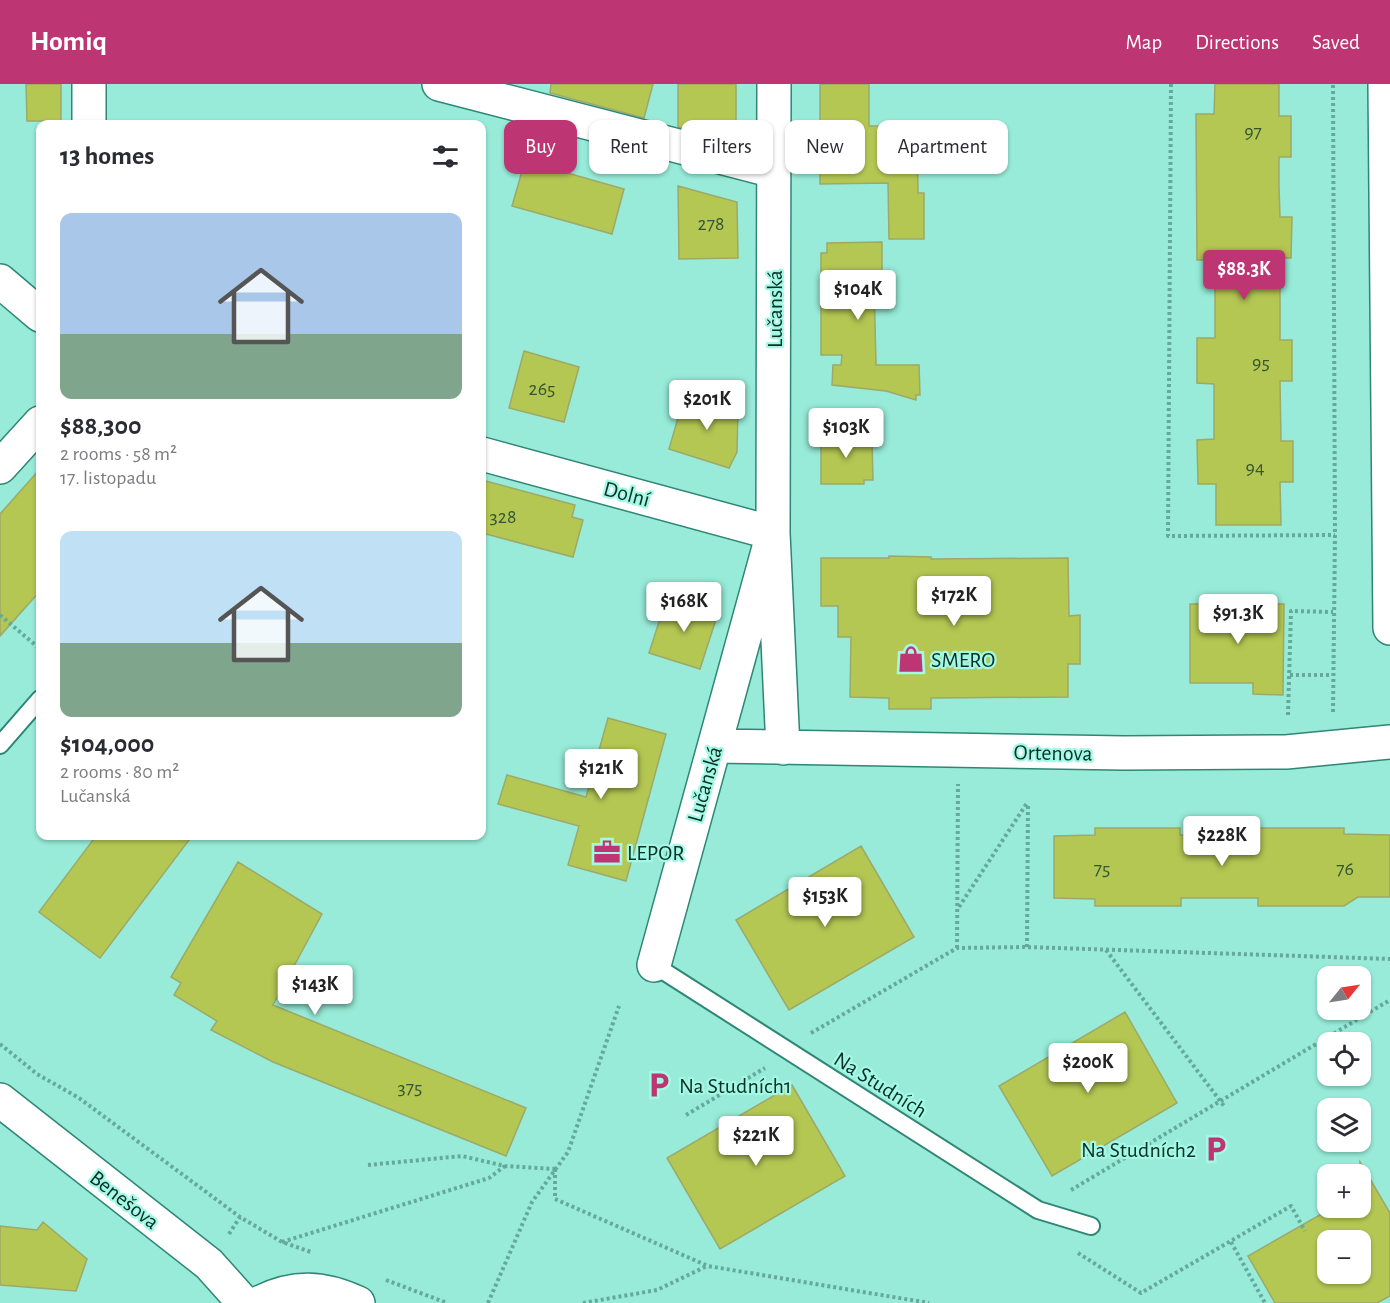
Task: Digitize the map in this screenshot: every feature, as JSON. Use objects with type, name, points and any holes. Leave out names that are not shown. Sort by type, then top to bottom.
[{"type":"street","points":[[89,84],[89,120]]},
{"type":"street","points":[[439,84],[774,171]]},
{"type":"street","name":"Lučanská","points":[[774,84],[773,533],[783,747]]},
{"type":"street","points":[[1385,84],[1390,628]]},
{"type":"street","points":[[0,281],[36,312]]},
{"type":"street","points":[[0,467],[36,427]]},
{"type":"street","name":"Dolní","points":[[486,455],[773,533]]},
{"type":"street","name":"Lučanská","points":[[654,965],[773,533]]},
{"type":"street","name":"Ortenova","points":[[715,746],[957,751],[1286,752],[1390,742]]},
{"type":"street","name":"Benešova","points":[[0,1100],[209,1264],[244,1303]]},
{"type":"street","points":[[260,1303],[276,1294],[305,1289],[335,1293],[357,1303]]},
{"type":"lane","points":[[0,745],[36,704]]},
{"type":"lane","name":"Na Studních","points":[[654,965],[1038,1210],[1091,1226]]},
{"type":"path","points":[[1171,84],[1168,536],[1335,534]]},
{"type":"path","points":[[1333,84],[1335,534],[1333,715]]},
{"type":"path","points":[[1288,725],[1291,611],[1333,612]]},
{"type":"path","points":[[0,615],[36,646]]},
{"type":"path","points":[[1290,675],[1332,675]]},
{"type":"path","points":[[957,751],[959,908],[957,948]]},
{"type":"path","points":[[959,908],[1028,803],[1027,947]]},
{"type":"path","points":[[784,1048],[957,948],[1027,947],[1390,959]]},
{"type":"path","points":[[1106,950],[1223,1104]]},
{"type":"path","points":[[1038,1210],[1223,1104],[1390,1000]]},
{"type":"path","points":[[488,1303],[532,1202],[568,1152],[619,1006]]},
{"type":"path","points":[[0,1044],[37,1074],[79,1098],[240,1217]]},
{"type":"path","points":[[368,1165],[462,1156],[505,1166],[555,1169]]},
{"type":"path","points":[[282,1242],[489,1178],[505,1166]]},
{"type":"path","points":[[555,1169],[555,1199],[708,1266],[929,1303]]},
{"type":"path","points":[[1141,1293],[1291,1206],[1305,1231]]},
{"type":"path","points":[[1231,1242],[1265,1303]]},
{"type":"path","points":[[583,1303],[657,1290],[708,1266]]},
{"type":"building","points":[[26,84],[61,84],[61,120],[27,121]]},
{"type":"building","points":[[551,84],[653,84],[644,118],[550,93]]},
{"type":"building","points":[[678,84],[736,84],[736,120],[681,120],[681,128],[678,127]]},
{"type":"building","points":[[820,84],[869,84],[869,126],[877,126],[877,174],[918,174],[918,193],[924,193],[924,239],[889,239],[888,183],[820,184],[820,174],[865,174],[865,120],[820,120]]},
{"type":"building","points":[[1215,84],[1279,84],[1279,116],[1291,116],[1291,157],[1279,157],[1280,217],[1292,217],[1291,258],[1280,258],[1280,340],[1292,340],[1292,381],[1280,381],[1281,441],[1293,441],[1293,482],[1280,482],[1281,525],[1216,525],[1216,484],[1198,484],[1197,440],[1214,439],[1214,384],[1197,383],[1197,338],[1215,338],[1215,260],[1197,260],[1196,114],[1214,114]]},
{"type":"building","points":[[521,174],[571,174],[624,189],[612,234],[512,206]]},
{"type":"building","points":[[678,186],[737,202],[738,258],[679,259]]},
{"type":"building","points":[[882,242],[882,282],[874,282],[876,365],[919,365],[920,395],[916,395],[916,400],[886,391],[832,385],[833,365],[841,365],[842,355],[821,355],[821,253],[827,253],[827,243]]},
{"type":"building","points":[[524,351],[579,367],[564,422],[509,408]]},
{"type":"building","points":[[685,394],[738,407],[737,452],[729,468],[669,449]]},
{"type":"building","points":[[821,433],[840,433],[872,441],[873,480],[864,480],[864,484],[821,484]]},
{"type":"building","points":[[36,474],[36,596],[0,636],[0,514]]},
{"type":"building","points":[[486,481],[575,505],[572,517],[583,520],[573,557],[486,534]]},
{"type":"building","points":[[889,556],[931,557],[931,559],[1068,558],[1069,616],[1080,615],[1080,664],[1068,664],[1068,697],[931,698],[931,709],[889,709],[889,698],[850,697],[851,637],[838,637],[838,606],[821,606],[821,558],[889,558]]},
{"type":"building","points":[[667,597],[718,613],[700,669],[649,653]]},
{"type":"building","points":[[1190,604],[1284,604],[1283,695],[1253,694],[1253,683],[1190,683]]},
{"type":"building","points":[[608,718],[666,734],[626,881],[568,865],[579,826],[498,804],[507,775],[586,797]]},
{"type":"building","points":[[1095,828],[1180,828],[1180,835],[1258,835],[1258,828],[1344,828],[1344,834],[1390,835],[1390,897],[1358,897],[1344,906],[1258,906],[1258,898],[1181,898],[1181,906],[1095,906],[1095,899],[1054,898],[1054,836],[1095,835]]},
{"type":"building","points":[[93,840],[189,840],[100,958],[39,912]]},
{"type":"building","points":[[861,846],[914,937],[789,1010],[736,920]]},
{"type":"building","points":[[238,862],[322,914],[273,1005],[526,1108],[506,1156],[273,1062],[211,1030],[217,1021],[174,995],[181,983],[171,977]]},
{"type":"building","points":[[1125,1012],[1177,1103],[1052,1176],[999,1086]]},
{"type":"building","points":[[792,1085],[845,1176],[720,1249],[667,1158]]},
{"type":"building","points":[[1371,1181],[1390,1213],[1390,1296],[1377,1303],[1275,1303],[1248,1256],[1317,1217],[1371,1218]]},
{"type":"building","points":[[43,1222],[87,1259],[76,1291],[0,1285],[0,1226],[37,1230]]},
{"type":"place","name":"SMERO","points":[[911,659]]},
{"type":"place","name":"LEPOR","points":[[607,852]]},
{"type":"place","name":"Na Studních1","points":[[659,1085]]},
{"type":"place","name":"Na Studních2","points":[[1216,1149]]}]
